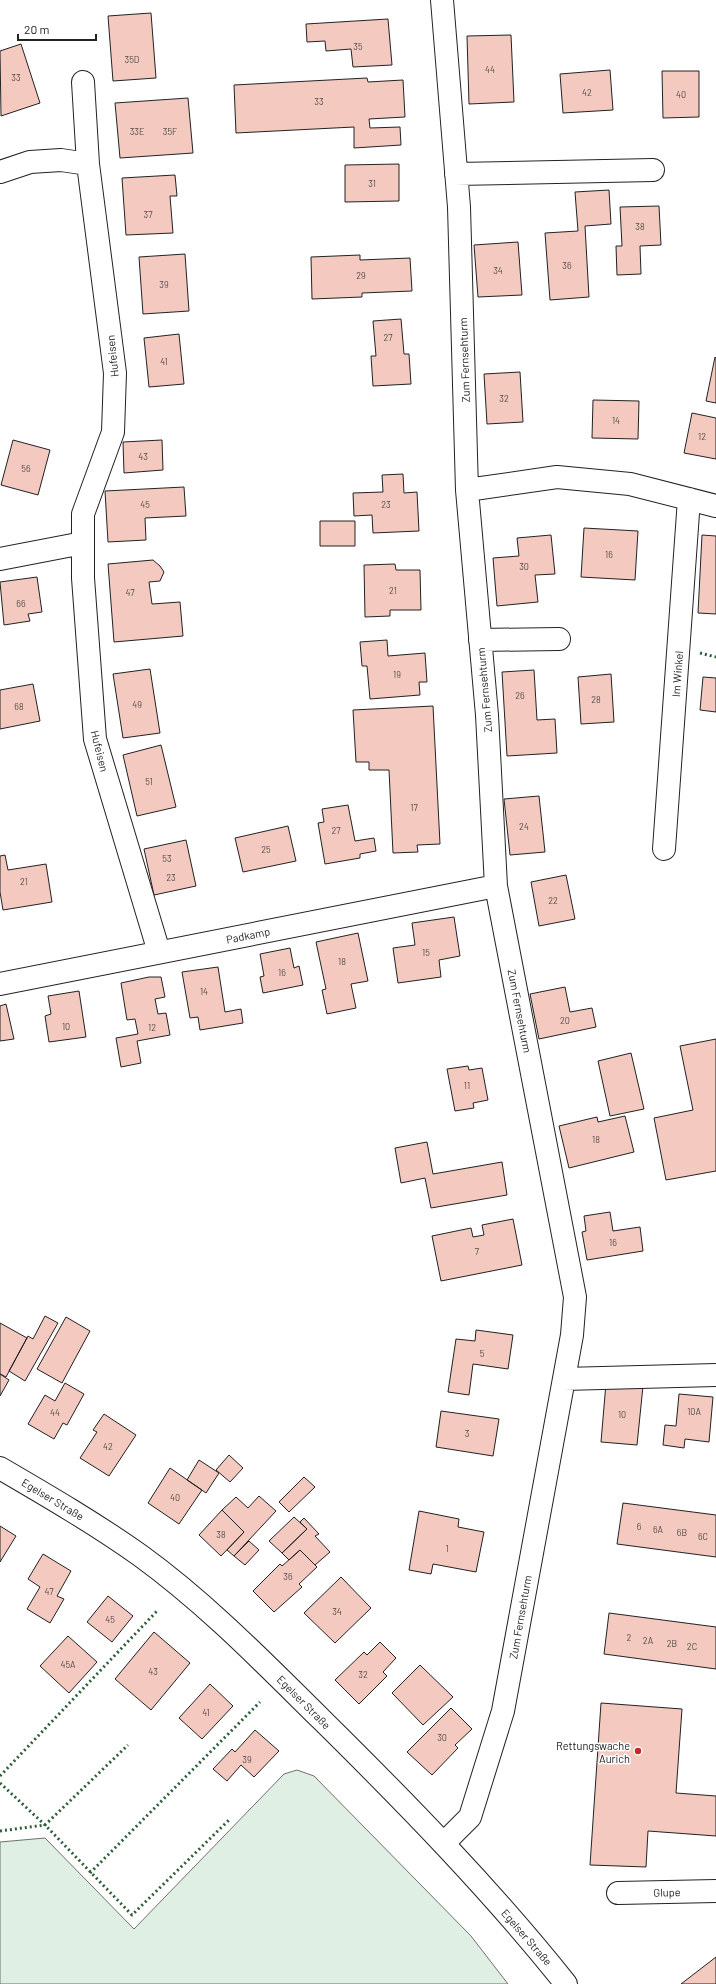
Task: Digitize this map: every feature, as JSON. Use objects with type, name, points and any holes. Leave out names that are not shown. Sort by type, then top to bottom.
[{"type":"street","name":"Zum Fernsehturm","points":[[442,0],[459,207],[467,490],[487,715],[496,886],[575,1298],[572,1335],[503,1711],[470,1817],[444,1843]]},
{"type":"street","name":"Hufeisen","points":[[83,82],[88,164],[115,373],[113,432],[83,514],[83,578],[95,739],[159,952]]},
{"type":"street","points":[[0,172],[30,162],[62,160],[88,164]]},
{"type":"street","points":[[456,174],[653,170]]},
{"type":"street","points":[[467,490],[557,477],[630,484],[716,506]]},
{"type":"street","name":"Im Winkel","points":[[664,849],[689,499]]},
{"type":"street","points":[[0,559],[83,543]]},
{"type":"street","name":"Zum Fernsehturm","points":[[480,640],[559,639]]},
{"type":"street","name":"Padkamp","points":[[0,984],[496,886]]},
{"type":"street","points":[[564,1379],[716,1375]]},
{"type":"street","name":"Egelser Straße","points":[[0,1468],[89,1521],[142,1557],[208,1611],[274,1673],[444,1843],[566,1984]]},
{"type":"street","name":"Glupe","points":[[618,1893],[716,1891]]},
{"type":"green space","points":[[297,1770],[314,1776],[471,1936],[508,1984],[0,1984],[0,1842],[45,1838],[134,1929],[284,1774]]},
{"type":"building","points":[[151,13],[156,78],[113,81],[108,16]]},
{"type":"building","points":[[388,19],[392,65],[353,67],[351,49],[326,51],[325,41],[307,42],[306,24]]},
{"type":"building","points":[[511,35],[514,102],[469,104],[467,36]]},
{"type":"building","points":[[21,44],[40,103],[1,116],[0,51]]},
{"type":"building","points":[[610,70],[613,110],[563,113],[560,74]]},
{"type":"building","points":[[662,71],[699,71],[699,117],[663,118]]},
{"type":"building","points":[[367,78],[368,82],[403,80],[405,117],[369,119],[370,128],[400,127],[401,145],[354,148],[354,127],[236,133],[234,85]]},
{"type":"building","points":[[188,98],[193,153],[120,158],[115,103]]},
{"type":"building","points":[[399,164],[399,201],[345,202],[345,165]]},
{"type":"building","points":[[175,175],[177,196],[170,196],[173,233],[126,235],[122,178]]},
{"type":"building","points":[[609,190],[611,224],[585,226],[589,297],[550,300],[545,233],[578,231],[575,192]]},
{"type":"building","points":[[659,206],[661,245],[640,246],[641,274],[617,275],[616,246],[622,246],[620,207]]},
{"type":"building","points":[[518,242],[522,295],[478,297],[474,245]]},
{"type":"building","points":[[185,254],[189,311],[143,314],[139,257]]},
{"type":"building","points":[[360,255],[360,260],[410,258],[412,291],[362,293],[362,297],[312,299],[311,257]]},
{"type":"building","points":[[401,319],[404,354],[409,354],[411,384],[373,386],[371,356],[376,356],[373,321]]},
{"type":"building","points":[[179,334],[184,384],[149,387],[144,338]]},
{"type":"building","points":[[715,357],[716,358],[716,403],[706,401]]},
{"type":"building","points":[[520,372],[523,422],[487,424],[484,374]]},
{"type":"building","points":[[593,400],[639,401],[638,439],[592,438]]},
{"type":"building","points":[[692,413],[716,418],[716,459],[684,453]]},
{"type":"building","points":[[13,440],[50,450],[38,495],[1,485]]},
{"type":"building","points":[[162,440],[163,470],[124,473],[123,442]]},
{"type":"building","points":[[403,474],[404,493],[417,492],[419,531],[373,533],[372,515],[354,516],[353,493],[383,492],[382,475]]},
{"type":"building","points":[[184,487],[186,516],[145,518],[146,540],[108,542],[105,491]]},
{"type":"building","points":[[320,521],[355,521],[355,546],[320,546]]},
{"type":"building","points":[[584,528],[638,531],[635,580],[581,577]]},
{"type":"building","points":[[551,535],[555,574],[535,575],[538,602],[497,606],[493,558],[519,556],[517,538]]},
{"type":"building","points":[[702,535],[716,536],[716,614],[698,613]]},
{"type":"building","points":[[153,560],[164,572],[160,581],[149,582],[152,604],[180,602],[183,636],[114,642],[108,564]]},
{"type":"building","points":[[395,564],[396,570],[420,570],[421,610],[390,610],[390,616],[365,617],[364,565]]},
{"type":"building","points":[[37,577],[42,612],[28,614],[30,621],[4,625],[0,582]]},
{"type":"building","points":[[387,640],[388,656],[425,653],[427,682],[419,682],[420,695],[370,699],[367,666],[362,666],[360,642]]},
{"type":"building","points":[[150,669],[160,733],[123,738],[113,674]]},
{"type":"building","points":[[534,670],[537,720],[555,719],[557,753],[507,756],[502,672]]},
{"type":"building","points":[[611,674],[614,722],[581,724],[578,677]]},
{"type":"building","points":[[703,677],[716,678],[716,712],[700,710]]},
{"type":"building","points":[[33,684],[40,721],[0,729],[0,690]]},
{"type":"building","points":[[433,706],[440,844],[417,845],[418,852],[393,853],[389,770],[369,770],[369,762],[356,762],[353,710]]},
{"type":"building","points":[[161,745],[176,807],[137,816],[123,755]]},
{"type":"building","points":[[539,796],[545,852],[510,855],[504,799]]},
{"type":"building","points":[[348,805],[355,841],[374,838],[376,851],[360,854],[360,858],[325,864],[318,823],[324,822],[322,809]]},
{"type":"building","points":[[288,826],[296,861],[243,872],[235,838]]},
{"type":"building","points":[[186,840],[196,886],[154,895],[144,849]]},
{"type":"building","points":[[5,855],[8,870],[46,864],[52,902],[3,910],[0,892],[0,856]]},
{"type":"building","points":[[566,875],[575,919],[539,926],[531,882]]},
{"type":"building","points":[[454,917],[460,956],[439,960],[441,977],[398,983],[393,948],[415,945],[412,923]]},
{"type":"building","points":[[358,933],[368,981],[351,984],[356,1008],[327,1014],[322,990],[326,989],[316,942]]},
{"type":"building","points":[[290,948],[294,968],[299,966],[303,985],[263,993],[260,977],[264,976],[260,954]]},
{"type":"building","points":[[218,967],[225,1012],[241,1009],[243,1023],[200,1030],[198,1017],[190,1018],[182,972]]},
{"type":"building","points":[[149,977],[161,977],[165,997],[155,999],[158,1014],[166,1013],[170,1035],[137,1041],[141,1063],[121,1067],[116,1038],[138,1034],[135,1019],[127,1020],[121,983]]},
{"type":"building","points":[[565,987],[570,1012],[592,1008],[596,1027],[539,1039],[530,994]]},
{"type":"building","points":[[79,991],[86,1037],[49,1042],[45,1016],[51,1014],[48,996]]},
{"type":"building","points":[[6,1004],[14,1039],[0,1041],[0,1006]]},
{"type":"building","points":[[716,1039],[716,1171],[666,1180],[654,1118],[693,1110],[680,1046]]},
{"type":"building","points":[[631,1053],[644,1109],[610,1116],[598,1061]]},
{"type":"building","points":[[468,1066],[469,1070],[482,1068],[488,1100],[473,1103],[474,1108],[455,1111],[447,1069]]},
{"type":"building","points":[[625,1116],[634,1152],[569,1168],[559,1126],[597,1117],[598,1122]]},
{"type":"building","points":[[427,1142],[433,1174],[502,1162],[507,1195],[431,1208],[425,1178],[401,1183],[395,1148]]},
{"type":"building","points":[[610,1212],[613,1231],[640,1227],[643,1251],[587,1260],[582,1232],[586,1231],[584,1216]]},
{"type":"building","points":[[513,1219],[522,1265],[441,1281],[432,1236],[471,1228],[473,1237],[484,1235],[482,1225]]},
{"type":"building","points":[[45,1316],[58,1323],[25,1381],[9,1371],[28,1336],[33,1339]]},
{"type":"building","points":[[66,1317],[90,1331],[62,1383],[37,1369]]},
{"type":"building","points":[[0,1323],[27,1338],[6,1377],[0,1374]]},
{"type":"building","points":[[476,1330],[513,1335],[508,1369],[473,1364],[469,1395],[448,1392],[456,1339],[475,1341]]},
{"type":"building","points":[[0,1374],[9,1380],[0,1396]]},
{"type":"building","points":[[65,1383],[84,1394],[67,1425],[63,1423],[54,1439],[28,1424],[45,1395],[55,1401]]},
{"type":"building","points":[[606,1383],[643,1386],[637,1445],[601,1442]]},
{"type":"building","points":[[679,1394],[713,1397],[709,1442],[685,1439],[684,1448],[663,1445],[665,1425],[676,1426]]},
{"type":"building","points":[[441,1411],[499,1419],[493,1456],[436,1447]]},
{"type":"building","points":[[104,1414],[136,1435],[109,1476],[80,1458],[97,1432],[93,1430]]},
{"type":"building","points":[[229,1455],[243,1468],[230,1482],[216,1470]]},
{"type":"building","points":[[199,1460],[219,1473],[206,1493],[187,1480]]},
{"type":"building","points":[[170,1468],[202,1490],[179,1524],[148,1503]]},
{"type":"building","points":[[304,1477],[315,1487],[289,1512],[279,1502]]},
{"type":"building","points":[[259,1496],[276,1511],[234,1556],[227,1550],[244,1532],[222,1510],[236,1497],[248,1508]]},
{"type":"building","points":[[623,1503],[716,1515],[716,1557],[617,1544]]},
{"type":"building","points":[[222,1510],[244,1532],[221,1556],[199,1535]]},
{"type":"building","points":[[419,1511],[459,1519],[458,1527],[484,1532],[476,1572],[433,1564],[431,1574],[409,1570]]},
{"type":"building","points":[[294,1517],[307,1529],[282,1553],[269,1541]]},
{"type":"building","points":[[304,1518],[319,1534],[315,1536],[330,1552],[315,1565],[300,1550],[289,1560],[282,1553],[307,1529],[300,1522]]},
{"type":"building","points":[[0,1526],[16,1536],[0,1562]]},
{"type":"building","points":[[249,1541],[259,1550],[245,1565],[234,1556]]},
{"type":"building","points":[[300,1550],[317,1567],[299,1584],[302,1587],[274,1612],[253,1591],[280,1564],[282,1566]]},
{"type":"building","points":[[43,1554],[71,1571],[57,1596],[64,1599],[50,1623],[27,1609],[40,1587],[28,1579]]},
{"type":"building","points":[[341,1577],[371,1608],[335,1643],[304,1613]]},
{"type":"building","points":[[108,1596],[133,1616],[112,1642],[87,1622]]},
{"type":"building","points":[[609,1613],[716,1627],[716,1669],[604,1654]]},
{"type":"building","points":[[154,1632],[190,1663],[151,1710],[115,1679]]},
{"type":"building","points":[[68,1636],[97,1662],[69,1693],[40,1666]]},
{"type":"building","points":[[380,1642],[396,1658],[383,1672],[387,1676],[359,1704],[335,1680],[364,1652],[367,1655]]},
{"type":"building","points":[[420,1665],[453,1697],[423,1725],[392,1693]]},
{"type":"building","points":[[210,1684],[233,1706],[202,1739],[179,1718]]},
{"type":"building","name":"Rettungswache Aurich","points":[[601,1703],[682,1709],[676,1793],[716,1796],[716,1836],[648,1831],[646,1867],[590,1865]]},
{"type":"building","points":[[451,1708],[472,1729],[455,1745],[458,1748],[432,1775],[407,1752]]},
{"type":"building","points":[[255,1730],[279,1751],[254,1777],[241,1765],[227,1781],[213,1769],[232,1749],[235,1752]]},
{"type":"building","points":[[716,1957],[716,1984],[681,1984]]},
{"type":"hedge","points":[[700,653],[716,657]]},
{"type":"hedge","points":[[0,1776],[157,1611]]},
{"type":"hedge","points":[[90,1873],[260,1702]]},
{"type":"hedge","points":[[0,1831],[45,1825],[128,1745]]},
{"type":"hedge","points":[[0,1783],[45,1825],[132,1915],[229,1820]]},
{"type":"place","name":"Rettungswache Aurich","points":[[638,1751]]}]
